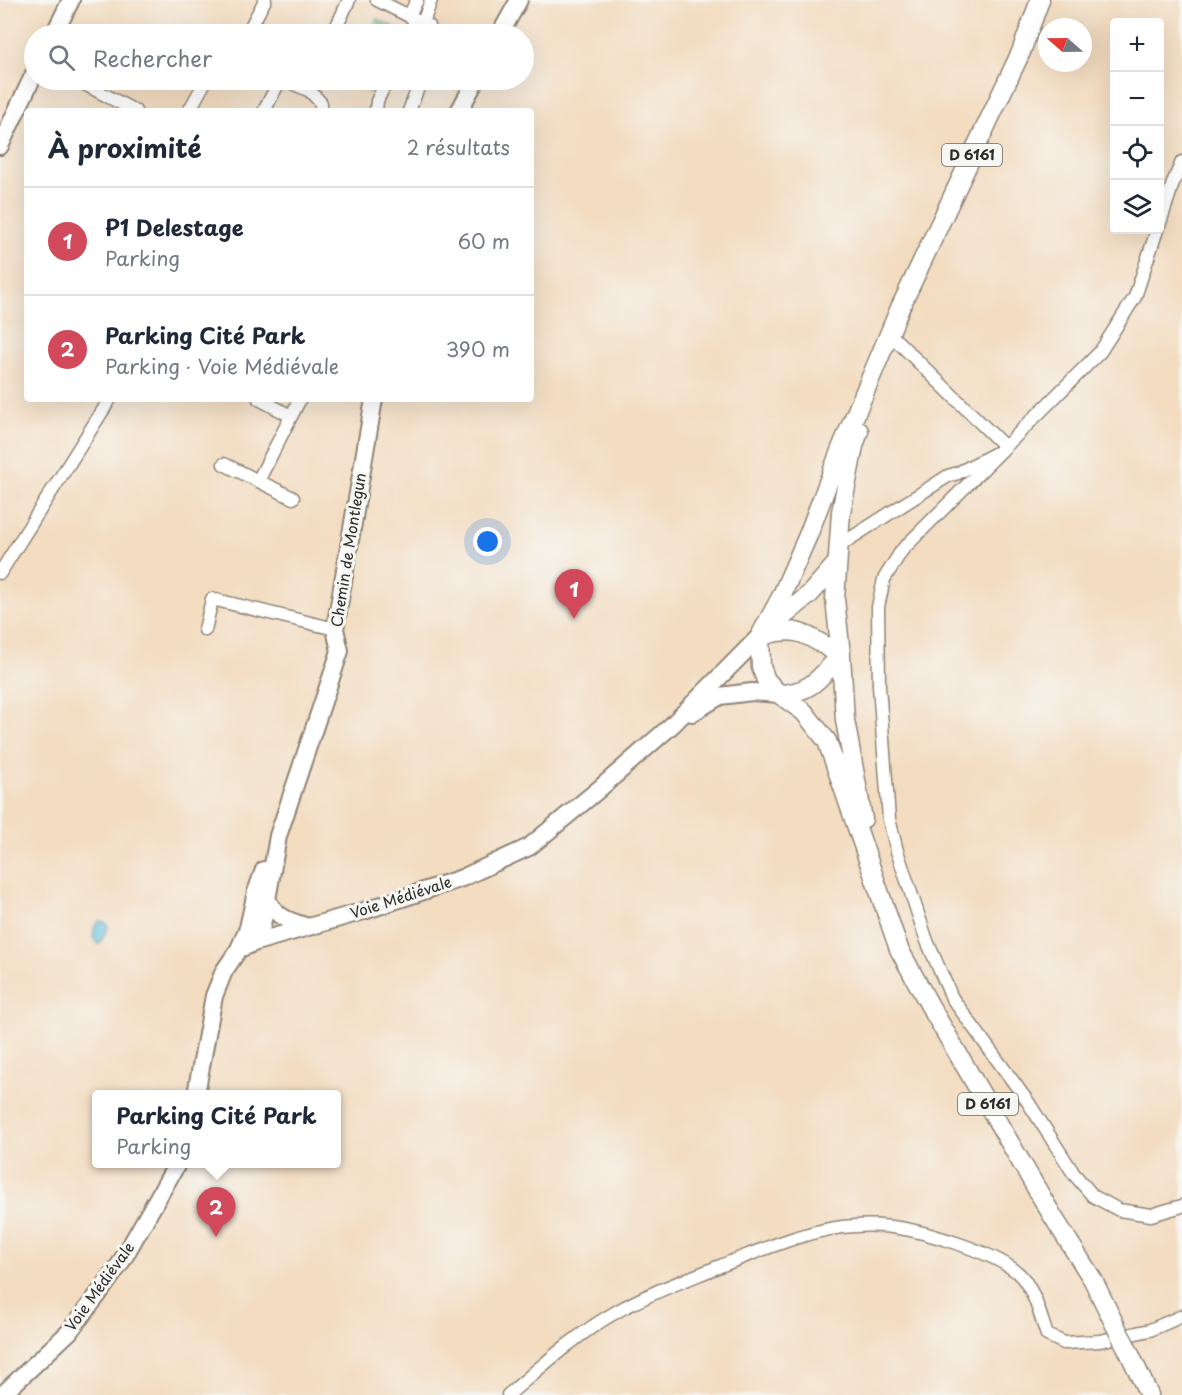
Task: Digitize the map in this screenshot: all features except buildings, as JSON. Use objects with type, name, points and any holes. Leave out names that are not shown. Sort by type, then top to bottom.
[{"type":"main road","name":"D 6161","points":[[1040,0],[1021,52],[900,308],[854,446],[841,512],[835,599],[845,720],[873,876],[899,949],[1052,1215],[1093,1280],[1149,1395]]},
{"type":"main road","points":[[873,876],[827,741],[804,712],[779,694],[766,680],[761,667],[760,636],[781,597],[810,533],[840,451],[900,308]]},
{"type":"main road","points":[[760,636],[810,594],[837,555]]},
{"type":"main road","points":[[760,636],[778,631],[801,632],[841,656],[815,684],[806,690],[794,694],[779,694]]},
{"type":"street","points":[[59,24],[71,0]]},
{"type":"street","points":[[252,24],[265,0]]},
{"type":"street","points":[[338,24],[349,0]]},
{"type":"street","points":[[377,0],[421,24]]},
{"type":"street","points":[[417,0],[421,24]]},
{"type":"street","points":[[421,24],[431,0]]},
{"type":"street","points":[[506,24],[519,0]]},
{"type":"street","points":[[0,146],[26,90]]},
{"type":"street","points":[[96,90],[129,108]]},
{"type":"street","points":[[191,108],[201,90]]},
{"type":"street","points":[[266,108],[275,90]]},
{"type":"street","points":[[314,90],[321,108]]},
{"type":"street","points":[[376,108],[382,90]]},
{"type":"street","points":[[411,108],[417,90]]},
{"type":"street","points":[[461,108],[471,90]]},
{"type":"street","points":[[1164,211],[1182,162]]},
{"type":"street","points":[[1156,234],[1135,297],[1100,352],[902,550],[884,579],[878,606],[879,686],[889,819],[897,851],[927,941],[952,998],[1028,1102],[1074,1174],[1093,1196],[1119,1210],[1151,1215],[1182,1206]]},
{"type":"street","points":[[891,335],[1004,448]]},
{"type":"street","points":[[0,573],[108,402]]},
{"type":"street","points":[[265,402],[291,416]]},
{"type":"street","points":[[258,481],[298,402]]},
{"type":"street","name":"Chemin de Montlegun","points":[[239,949],[340,651],[335,629],[373,402]]},
{"type":"street","points":[[837,555],[948,476],[1004,448]]},
{"type":"street","points":[[224,464],[293,498]]},
{"type":"street","points":[[205,630],[212,599],[335,629]]},
{"type":"street","points":[[671,726],[760,636]]},
{"type":"street","points":[[671,726],[720,696],[752,692],[779,694]]},
{"type":"street","name":"Voie Médiévale","points":[[239,949],[462,878],[529,847],[671,726]]},
{"type":"street","name":"Chemin de Montlegun","points":[[256,942],[261,930],[278,836]]},
{"type":"street","points":[[267,900],[274,911],[284,919],[308,927]]},
{"type":"street","points":[[197,1090],[214,996],[224,971],[239,949]]},
{"type":"street","name":"Voie Médiévale","points":[[2,1395],[69,1332],[100,1292],[120,1264],[175,1168]]},
{"type":"street","points":[[508,1395],[554,1356],[616,1312],[675,1284],[784,1242],[834,1228],[893,1226],[913,1229],[976,1250],[999,1261],[1020,1274],[1031,1290],[1047,1335],[1064,1342],[1100,1341],[1150,1330],[1182,1316]]},
{"type":"green space","points":[[377,19],[387,24],[375,24]]},
{"type":"water","points":[[99,921],[105,922],[108,927],[98,944],[93,937],[95,926]]},
{"type":"place","name":"P1 Delestage","points":[[574,619]]},
{"type":"place","name":"Parking Cité Park","points":[[216,1237]]}]
